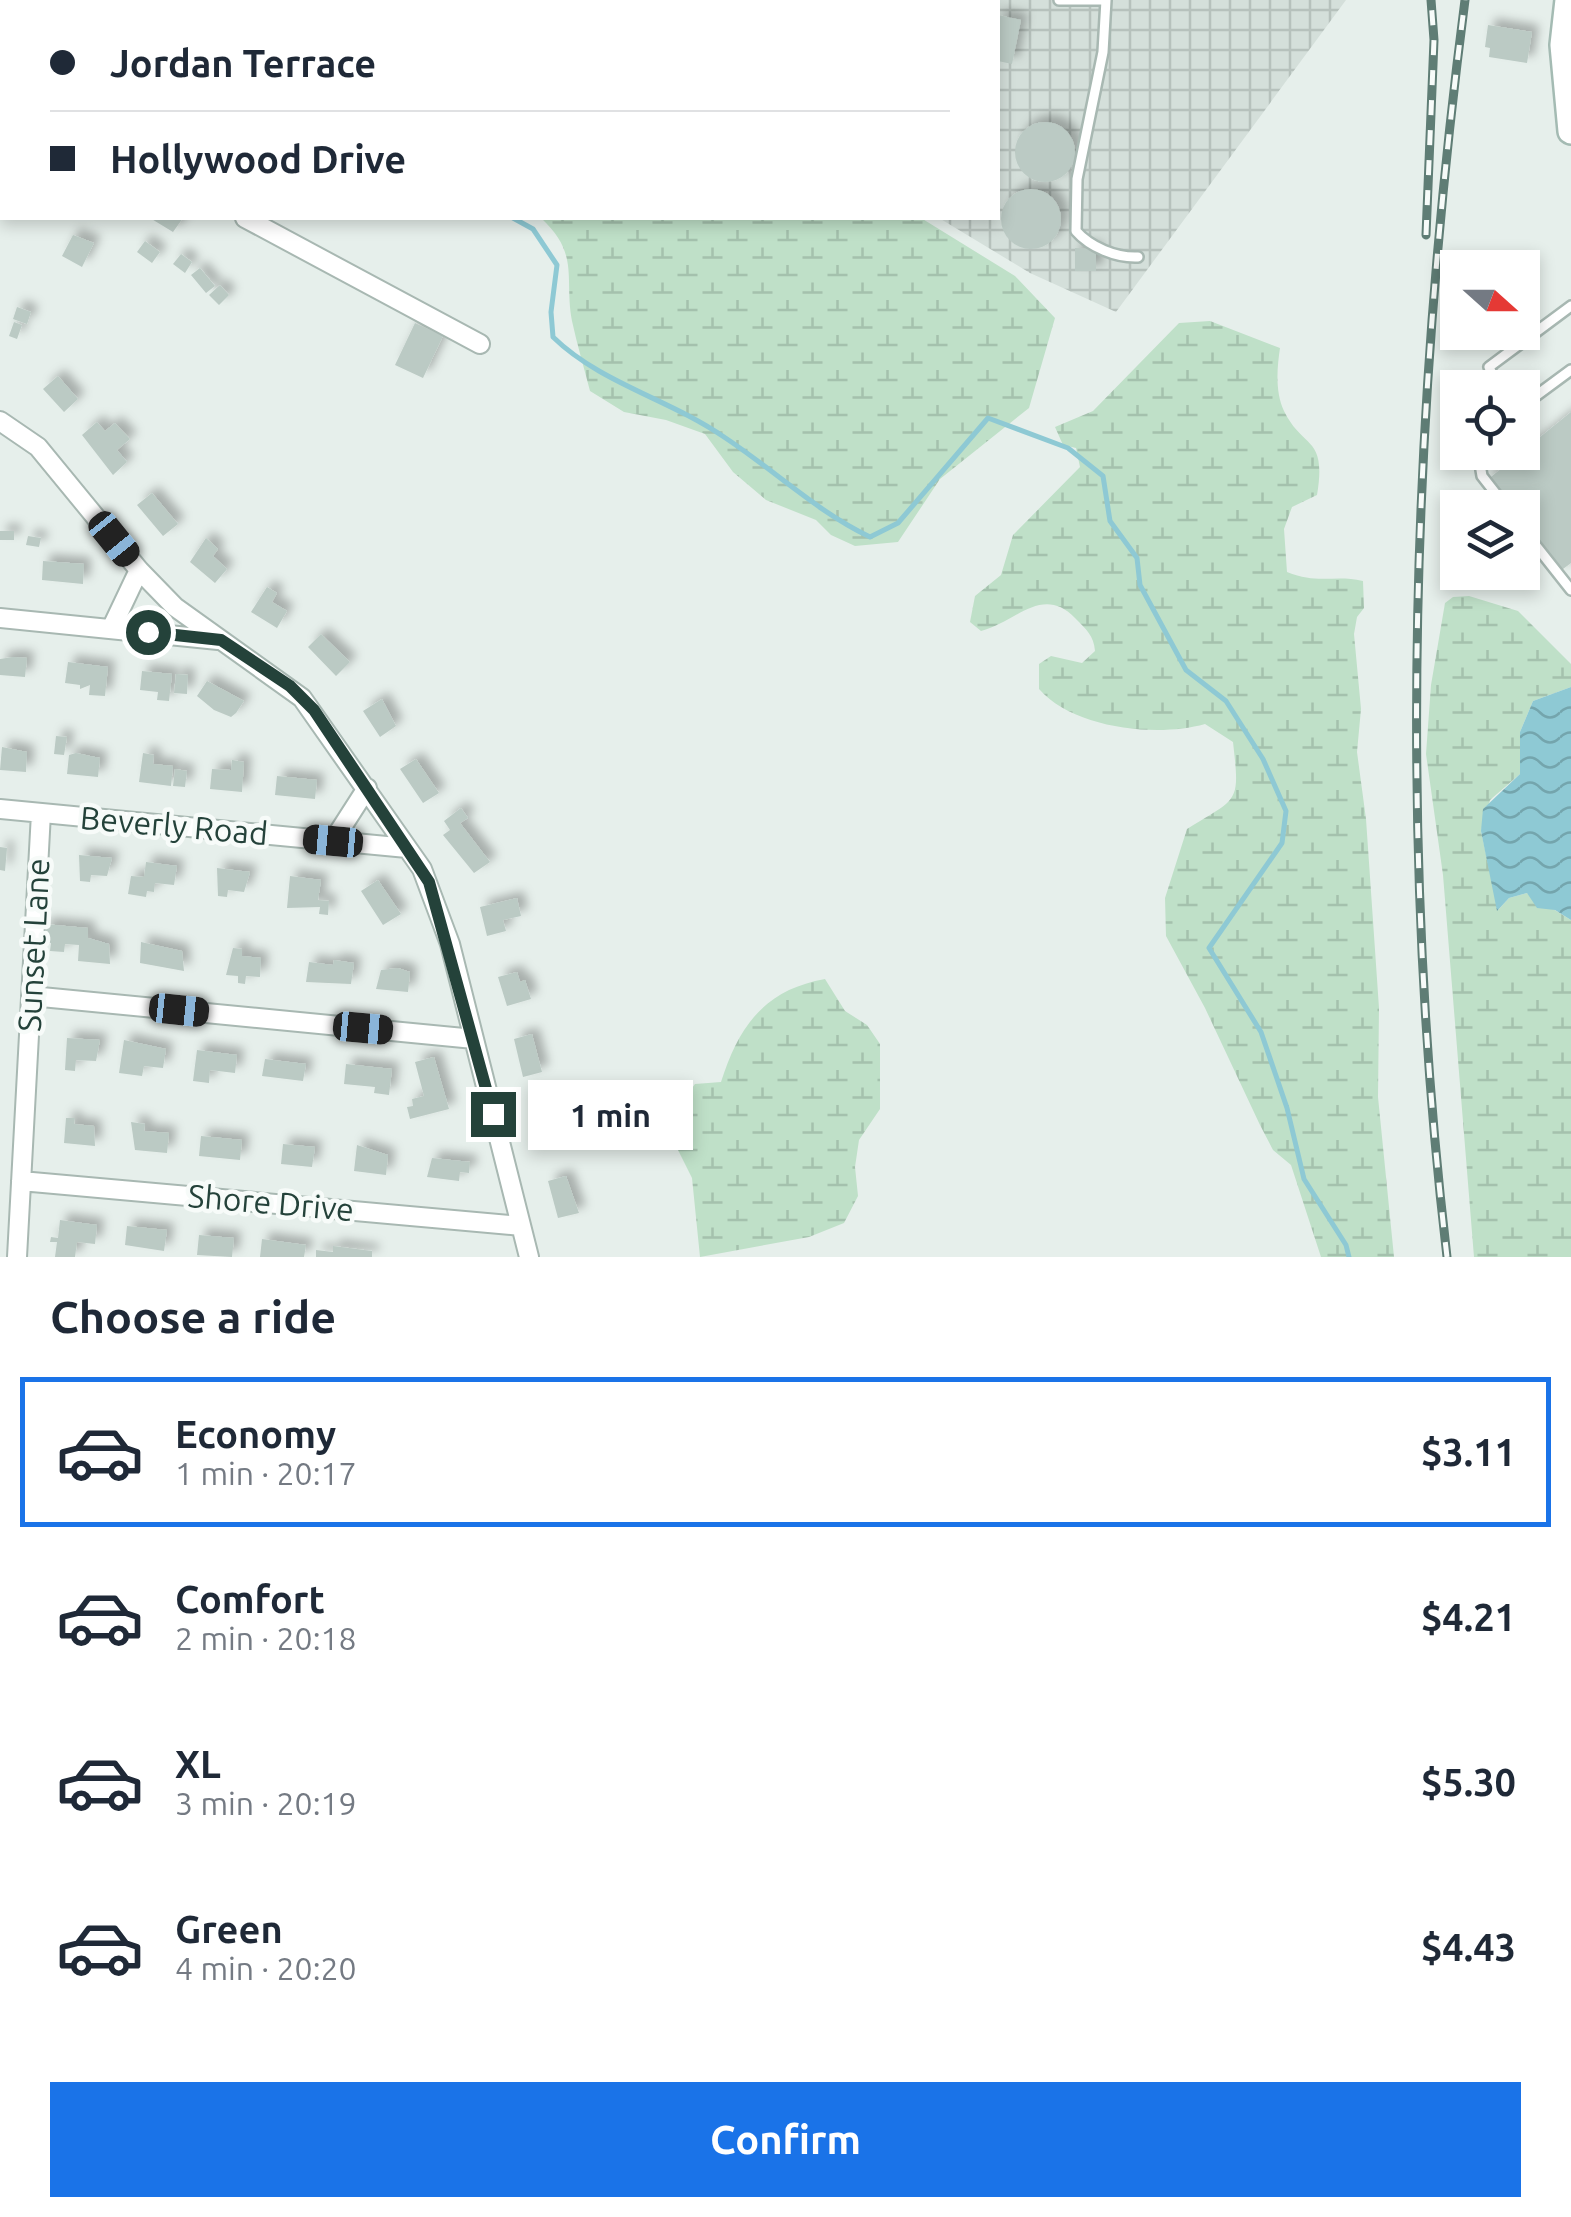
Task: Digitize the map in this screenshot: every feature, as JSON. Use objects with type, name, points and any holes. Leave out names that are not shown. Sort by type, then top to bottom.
[{"type":"street","points":[[1568,0],[1564,59],[1571,131]]},
{"type":"street","points":[[249,220],[480,344]]},
{"type":"street","points":[[0,421],[38,446],[139,570],[175,606],[302,698],[407,848],[438,905],[529,1257]]},
{"type":"street","points":[[111,629],[139,570]]},
{"type":"street","points":[[0,618],[221,640]]},
{"type":"street","points":[[333,841],[367,788]]},
{"type":"street","name":"Beverly Road","points":[[0,809],[407,848]]},
{"type":"street","name":"Sunset Lane","points":[[18,1257],[41,813]]},
{"type":"street","points":[[31,996],[474,1039]]},
{"type":"street","name":"Shore Drive","points":[[22,1181],[521,1226]]},
{"type":"lane","points":[[1059,0],[1104,0],[1104,52],[1077,178],[1076,231],[1087,242],[1111,253],[1138,257]]},
{"type":"lane","points":[[1489,370],[1571,306]]},
{"type":"lane","points":[[1540,393],[1571,370]]},
{"type":"lane","points":[[1540,551],[1571,590]]},
{"type":"shaded area","points":[[1000,0],[1346,0],[1116,312],[1030,273],[942,220],[1000,220]]},
{"type":"green space","points":[[543,220],[924,220],[1015,276],[1055,318],[1029,408],[940,479],[898,542],[855,546],[831,535],[816,520],[766,500],[733,472],[705,434],[666,420],[624,412],[590,391],[572,321],[566,255]]},
{"type":"green space","points":[[1210,321],[1280,348],[1281,404],[1291,423],[1316,452],[1317,495],[1292,507],[1284,529],[1287,572],[1309,578],[1363,581],[1364,608],[1357,617],[1354,634],[1361,709],[1357,752],[1366,819],[1379,1008],[1378,1097],[1394,1257],[1321,1257],[1291,1165],[1273,1150],[1166,936],[1165,898],[1187,829],[1232,797],[1236,777],[1233,742],[1205,724],[1163,730],[1116,726],[1072,713],[1054,702],[1039,689],[1039,664],[1051,656],[1082,663],[1095,651],[1089,633],[1063,608],[1040,605],[981,631],[970,622],[975,596],[1001,575],[1013,535],[1080,467],[1076,448],[1063,445],[1055,427],[1093,411],[1179,323]]},
{"type":"green space","points":[[1469,596],[1518,611],[1571,664],[1571,687],[1533,701],[1520,732],[1520,774],[1490,800],[1481,831],[1498,910],[1509,898],[1527,893],[1571,920],[1571,1257],[1474,1257],[1443,875],[1426,754],[1431,685],[1445,603],[1453,597]]},
{"type":"green space","points":[[825,979],[845,1011],[867,1025],[880,1044],[880,1109],[859,1140],[855,1167],[858,1196],[844,1223],[809,1237],[700,1257],[692,1178],[675,1144],[684,1099],[695,1084],[721,1082],[736,1044],[770,1002],[804,984]]},
{"type":"water","points":[[1571,687],[1571,920],[1555,910],[1537,908],[1527,893],[1509,898],[1497,911],[1481,831],[1483,809],[1520,774],[1520,732],[1533,701]]},
{"type":"building","points":[[1000,15],[1021,20],[1012,64],[1000,61]]},
{"type":"building","points":[[1488,25],[1532,32],[1527,63],[1489,57],[1490,48],[1485,47]]},
{"type":"building","points":[[1045,122],[1067,130],[1075,152],[1067,174],[1045,182],[1023,174],[1015,152],[1023,130]]},
{"type":"building","points":[[1031,189],[1053,197],[1061,219],[1053,241],[1031,249],[1009,241],[1001,219],[1009,197]]},
{"type":"building","points":[[153,220],[182,220],[173,232]]},
{"type":"building","points":[[73,235],[94,243],[82,267],[62,256]]},
{"type":"building","points":[[145,241],[160,252],[152,263],[137,252]]},
{"type":"building","points":[[1075,248],[1096,249],[1096,271],[1075,271]]},
{"type":"building","points":[[181,254],[192,262],[185,273],[173,264]]},
{"type":"building","points":[[200,268],[215,286],[206,293],[191,275]]},
{"type":"building","points":[[220,285],[229,295],[219,305],[209,295]]},
{"type":"building","points":[[17,307],[31,312],[27,324],[13,319]]},
{"type":"building","points":[[14,322],[22,325],[17,339],[9,336]]},
{"type":"building","points":[[415,323],[443,336],[423,378],[395,365]]},
{"type":"building","points":[[58,376],[78,399],[64,412],[43,389]]},
{"type":"building","points":[[1571,412],[1571,563],[1559,572],[1540,549],[1540,490],[1493,490],[1486,481],[1500,470],[1540,470],[1540,437]]},
{"type":"building","points":[[97,422],[105,431],[115,423],[130,439],[117,450],[127,462],[113,475],[82,435]]},
{"type":"building","points":[[152,493],[178,524],[163,536],[137,505]]},
{"type":"building","points":[[0,531],[14,531],[14,540],[0,540]]},
{"type":"building","points":[[28,536],[41,538],[39,547],[26,545]]},
{"type":"building","points":[[206,538],[218,549],[213,556],[227,569],[215,583],[190,562]]},
{"type":"building","points":[[43,561],[84,564],[83,584],[42,580]]},
{"type":"building","points":[[267,587],[277,593],[272,602],[287,611],[277,628],[251,612]]},
{"type":"building","points":[[321,634],[350,662],[336,676],[308,647]]},
{"type":"building","points":[[27,658],[25,677],[0,675],[0,659]]},
{"type":"building","points":[[68,662],[108,667],[105,696],[89,695],[90,685],[80,689],[80,685],[65,683]]},
{"type":"building","points":[[142,671],[172,674],[169,701],[157,700],[158,692],[140,690]]},
{"type":"building","points":[[176,674],[188,675],[187,694],[174,693]]},
{"type":"building","points":[[207,681],[244,701],[231,717],[197,696]]},
{"type":"building","points":[[382,699],[396,726],[380,737],[363,711]]},
{"type":"building","points":[[56,736],[67,737],[64,755],[54,754]]},
{"type":"building","points":[[2,747],[27,752],[26,772],[0,770]]},
{"type":"building","points":[[143,753],[154,755],[153,764],[173,766],[171,786],[139,782]]},
{"type":"building","points":[[69,755],[100,758],[98,777],[67,774]]},
{"type":"building","points":[[416,759],[439,793],[423,803],[400,769]]},
{"type":"building","points":[[232,760],[244,762],[242,792],[210,789],[212,769],[231,770]]},
{"type":"building","points":[[175,769],[187,771],[185,787],[173,786]]},
{"type":"building","points":[[277,776],[317,780],[315,799],[275,795]]},
{"type":"building","points":[[461,808],[468,818],[460,823],[490,862],[474,873],[443,835],[450,830],[444,821]]},
{"type":"building","points":[[0,847],[7,848],[5,871],[0,870]]},
{"type":"building","points":[[79,855],[112,858],[107,876],[91,875],[90,882],[80,881]]},
{"type":"building","points":[[146,862],[177,866],[174,885],[155,883],[154,892],[147,891],[146,897],[128,894],[131,876],[144,877]]},
{"type":"building","points":[[217,868],[250,872],[244,892],[228,890],[227,897],[218,896]]},
{"type":"building","points":[[290,876],[321,880],[318,900],[329,901],[328,915],[319,914],[320,907],[287,908]]},
{"type":"building","points":[[378,880],[401,914],[383,925],[361,891]]},
{"type":"building","points":[[517,898],[521,916],[503,920],[506,931],[487,936],[480,907]]},
{"type":"building","points":[[44,924],[88,928],[88,938],[109,944],[110,964],[78,961],[79,945],[65,944],[64,952],[50,951],[51,943],[42,942]]},
{"type":"building","points":[[141,942],[182,951],[184,971],[140,963]]},
{"type":"building","points":[[233,948],[242,949],[242,956],[261,958],[260,977],[246,976],[245,984],[238,983],[238,976],[226,975]]},
{"type":"building","points":[[334,960],[354,963],[351,984],[306,982],[309,962],[333,965]]},
{"type":"building","points":[[398,968],[410,972],[408,992],[376,989],[381,970]]},
{"type":"building","points":[[517,972],[520,982],[525,980],[531,999],[507,1006],[498,977]]},
{"type":"building","points":[[532,1034],[542,1072],[523,1077],[514,1039]]},
{"type":"building","points":[[67,1038],[100,1040],[96,1061],[76,1060],[75,1071],[65,1070]]},
{"type":"building","points":[[124,1040],[166,1049],[163,1068],[144,1066],[142,1076],[119,1073]]},
{"type":"building","points":[[197,1050],[237,1055],[235,1073],[210,1070],[209,1083],[193,1081]]},
{"type":"building","points":[[434,1057],[449,1109],[410,1119],[407,1107],[413,1106],[412,1099],[424,1096],[415,1062]]},
{"type":"building","points":[[265,1059],[306,1064],[303,1081],[262,1076]]},
{"type":"building","points":[[346,1064],[392,1069],[389,1095],[374,1093],[375,1087],[344,1084]]},
{"type":"building","points":[[553,1115],[558,1121],[560,1143],[541,1148],[534,1120]]},
{"type":"building","points":[[66,1118],[75,1118],[74,1124],[94,1126],[95,1146],[64,1143]]},
{"type":"building","points":[[131,1122],[145,1124],[144,1131],[169,1133],[167,1153],[135,1150]]},
{"type":"building","points":[[201,1136],[242,1140],[240,1160],[199,1156]]},
{"type":"building","points":[[283,1144],[315,1147],[312,1167],[281,1164]]},
{"type":"building","points":[[357,1145],[388,1155],[386,1175],[354,1171]]},
{"type":"building","points":[[432,1158],[470,1162],[469,1173],[460,1172],[459,1181],[427,1177]]},
{"type":"building","points":[[566,1176],[579,1213],[558,1218],[548,1181]]},
{"type":"building","points":[[60,1220],[97,1225],[95,1244],[77,1242],[75,1257],[55,1257],[57,1242],[50,1242],[51,1237],[58,1238]]},
{"type":"building","points":[[127,1226],[167,1230],[164,1251],[125,1245]]},
{"type":"building","points":[[199,1235],[234,1238],[232,1257],[197,1255]]},
{"type":"building","points":[[262,1239],[306,1245],[304,1257],[260,1257]]},
{"type":"building","points":[[333,1246],[372,1251],[372,1257],[316,1257],[316,1250],[333,1252]]},
{"type":"waterway","points":[[517,220],[533,229],[557,265],[551,312],[553,337],[592,367],[724,437],[813,503],[870,537],[898,523],[988,418],[1068,448],[1103,476],[1110,521],[1137,558],[1140,585],[1186,670],[1226,701],[1263,759],[1286,811],[1282,843],[1209,948],[1261,1032],[1287,1108],[1304,1179],[1346,1245],[1349,1257]]},
{"type":"railway","points":[[1426,235],[1434,40],[1431,0]]},
{"type":"railway","points":[[1447,1257],[1431,1100],[1422,943],[1417,628],[1433,314],[1465,0]]},
{"type":"route","points":[[148,632],[221,640],[290,686],[314,710],[429,882],[493,1114]]}]
